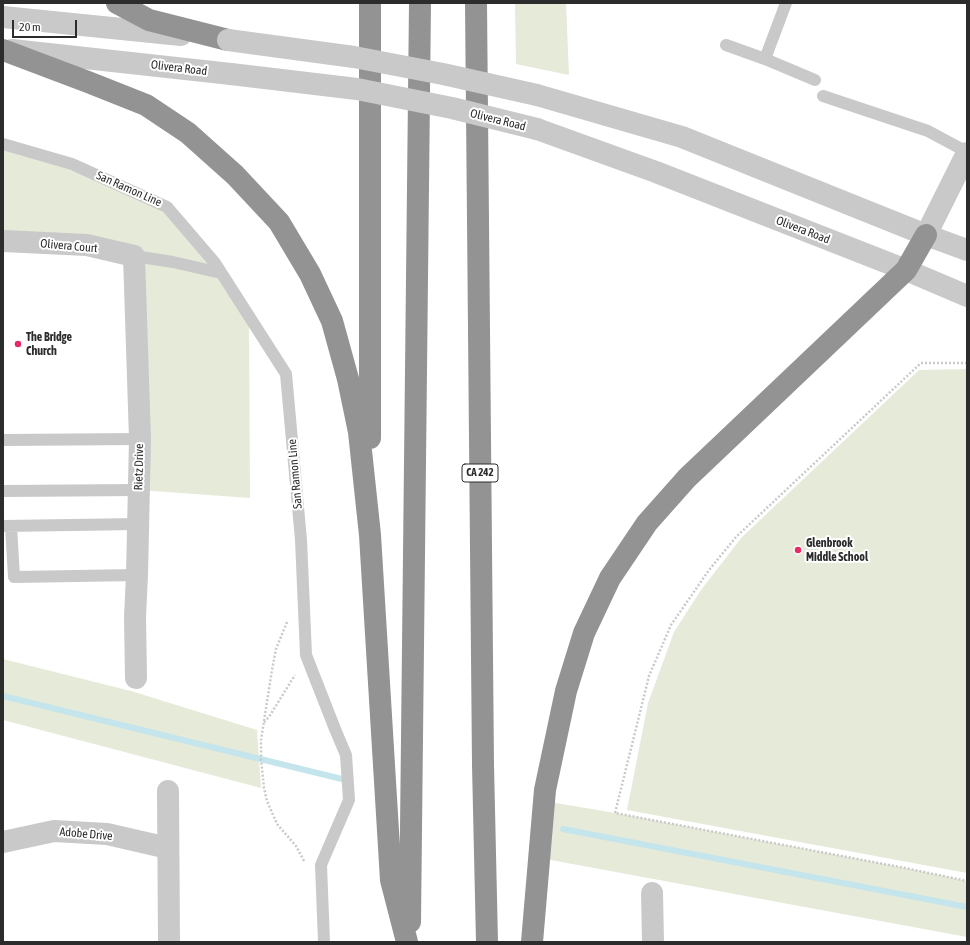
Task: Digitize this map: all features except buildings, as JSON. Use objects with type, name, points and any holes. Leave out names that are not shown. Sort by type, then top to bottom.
[{"type":"highway","points":[[117,3],[149,20],[228,40]]},
{"type":"highway","points":[[370,3],[370,535]]},
{"type":"highway","points":[[408,942],[420,3]]},
{"type":"highway","name":"CA 242","points":[[476,3],[486,942]]},
{"type":"highway","points":[[3,49],[146,105],[188,133],[235,175],[279,222],[310,274],[332,321],[348,379],[358,432],[370,535],[391,880],[408,942]]},
{"type":"highway","points":[[532,942],[545,790],[564,699],[584,633],[610,578],[647,523],[687,478],[906,270],[926,235]]},
{"type":"street","points":[[3,17],[228,40],[354,57],[443,74],[537,95],[682,137],[967,250]]},
{"type":"street","name":"Olivera Road","points":[[3,49],[358,89],[452,108],[537,129],[656,172],[906,270],[967,296]]},
{"type":"street","points":[[926,235],[967,152]]},
{"type":"street","name":"Olivera Court","points":[[3,241],[87,245],[134,256]]},
{"type":"street","name":"Rietz Drive","points":[[134,256],[140,439],[135,617],[136,678]]},
{"type":"street","points":[[168,791],[169,942]]},
{"type":"street","name":"Adobe Drive","points":[[3,842],[54,831],[107,834],[168,848]]},
{"type":"street","points":[[652,893],[653,942]]},
{"type":"lane","points":[[765,58],[786,3]]},
{"type":"lane","points":[[726,45],[765,58],[815,80]]},
{"type":"lane","points":[[823,96],[928,131],[967,152]]},
{"type":"lane","name":"San Ramon Line","points":[[3,144],[72,164],[167,207],[215,263],[286,374],[301,540],[306,655],[346,755],[349,800],[321,865],[324,942]]},
{"type":"lane","points":[[134,256],[173,262],[221,273]]},
{"type":"lane","points":[[3,440],[140,439]]},
{"type":"lane","points":[[3,491],[139,490]]},
{"type":"lane","points":[[137,575],[14,576],[7,526],[138,524]]},
{"type":"path","points":[[967,363],[921,363],[736,537],[709,570],[671,625],[649,676],[615,813],[967,881]]},
{"type":"path","points":[[304,601],[287,621],[276,649],[261,740],[261,759],[267,801],[277,824],[296,846],[306,865]]},
{"type":"path","points":[[264,722],[269,718],[306,655]]},
{"type":"green space","points":[[515,3],[566,3],[569,75],[516,64]]},
{"type":"green space","points":[[3,144],[72,164],[167,207],[249,316],[250,498],[139,490],[134,256],[3,241]]},
{"type":"green space","name":"Glenbrook Middle School","points":[[967,369],[967,873],[627,810],[648,703],[674,632],[701,590],[742,537],[919,370]]},
{"type":"green space","points":[[3,659],[131,691],[257,730],[261,788],[3,720]]},
{"type":"green space","points":[[544,801],[615,813],[967,881],[967,937],[540,858]]},
{"type":"waterway","points":[[3,696],[350,781]]},
{"type":"waterway","points":[[563,829],[967,907]]},
{"type":"place","name":"The Bridge Church","points":[[18,344]]},
{"type":"place","name":"Glenbrook Middle School","points":[[798,550]]}]
